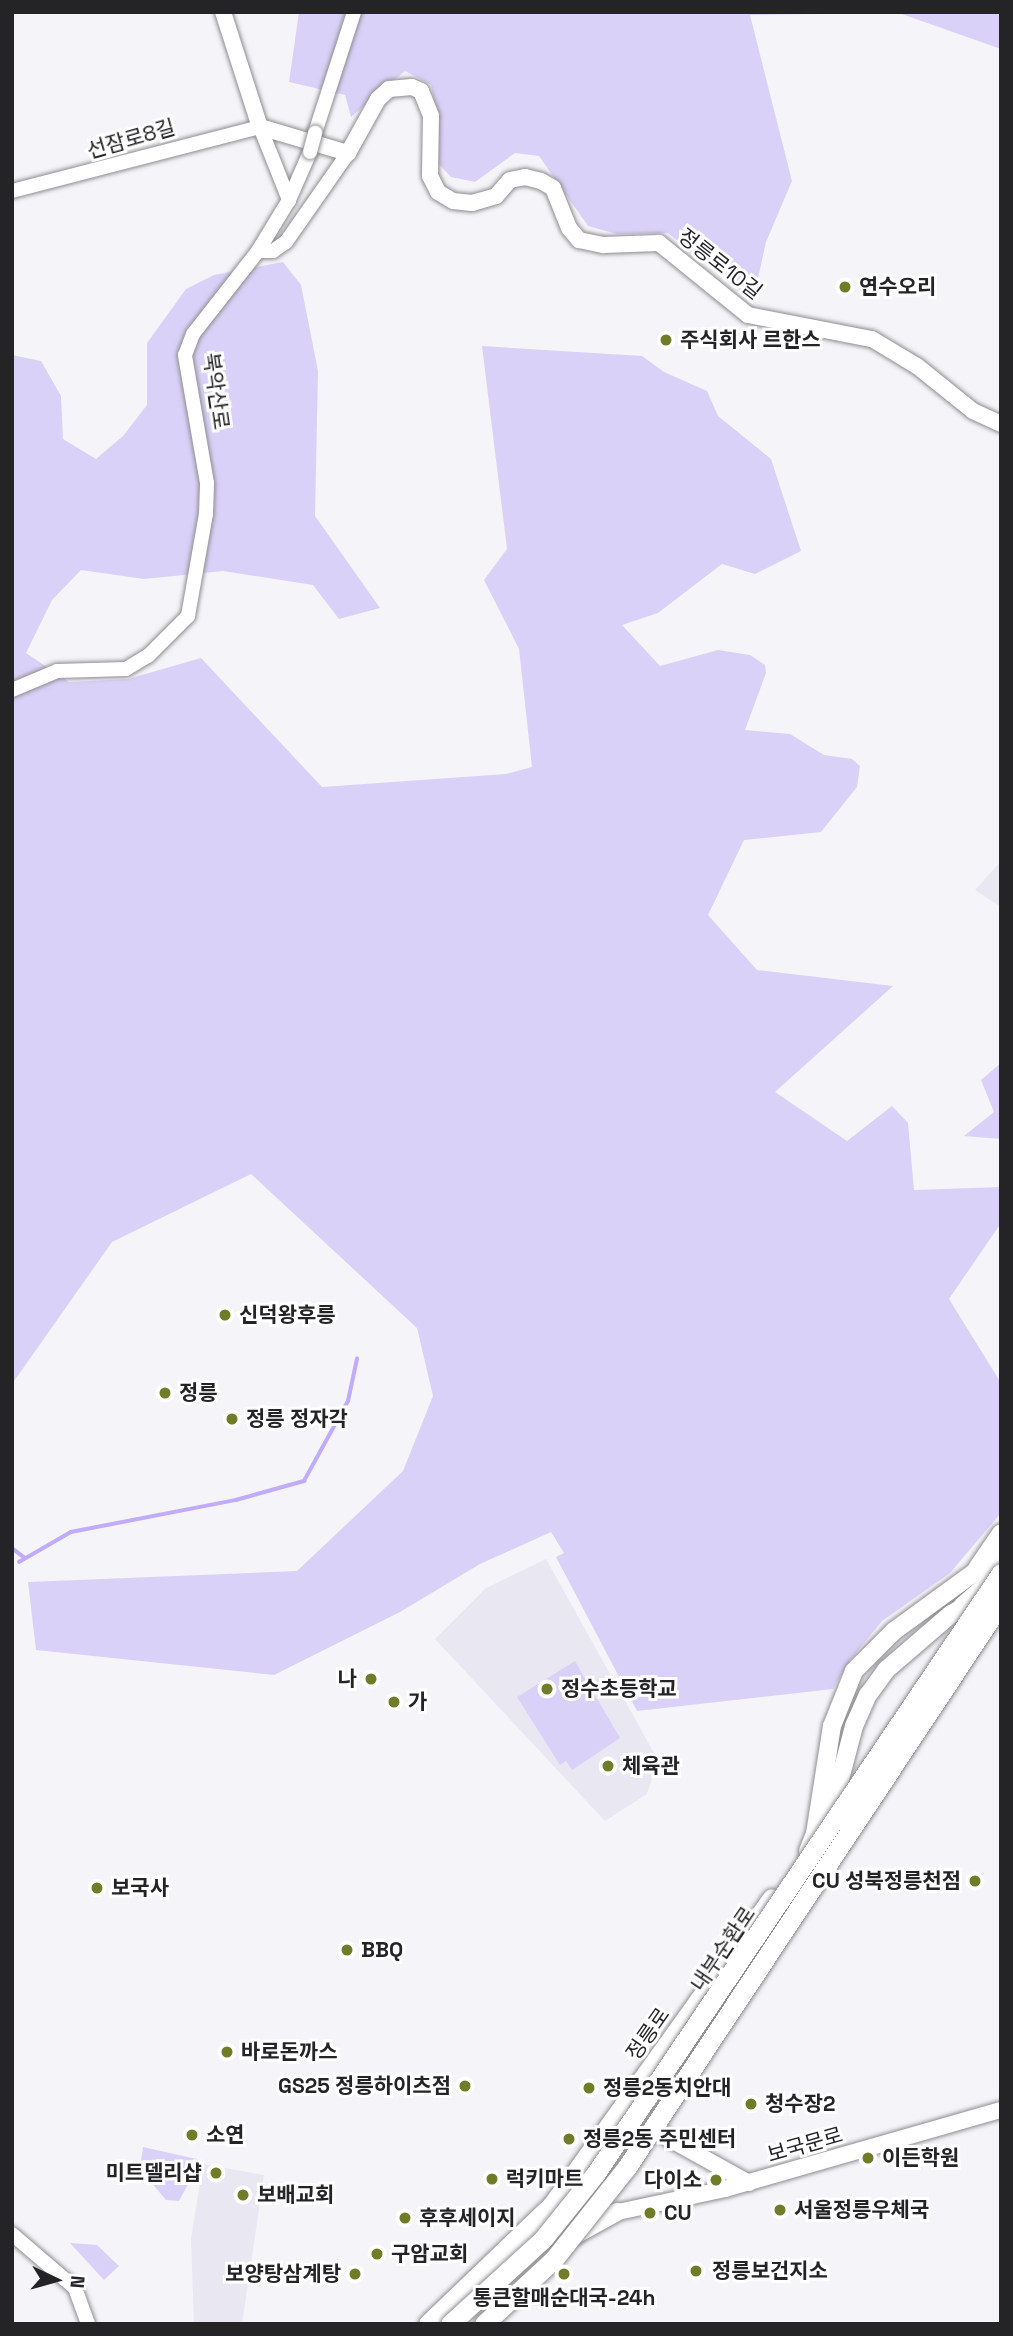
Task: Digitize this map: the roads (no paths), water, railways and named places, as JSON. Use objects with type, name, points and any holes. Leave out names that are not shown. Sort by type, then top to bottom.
[{"type":"highway","points":[[977,1568],[1001,1533]]},
{"type":"highway","points":[[962,1606],[1001,1572]]},
{"type":"highway","name":"내부순환로","points":[[433,2323],[543,2239],[596,2173],[1001,1572]]},
{"type":"highway","name":"내부순환로","points":[[484,2324],[561,2251],[627,2167],[1001,1603]]},
{"type":"main road","points":[[223,12],[260,127],[348,153]]},
{"type":"main road","name":"정릉로10길","points":[[348,153],[378,99],[400,86],[421,91],[431,116],[429,176],[438,192],[453,201],[472,203],[496,196],[510,180],[541,181],[553,188],[569,228],[579,240],[603,245],[659,243],[748,315],[872,340],[916,366],[973,411],[1001,424]]},
{"type":"main road","name":"정릉로","points":[[433,2323],[536,2225],[617,2118],[735,1947],[791,1877],[813,1843],[832,1726],[854,1671],[894,1631],[1001,1553]]},
{"type":"main road","points":[[475,2324],[569,2238],[806,1883],[823,1845],[854,1726],[868,1695],[886,1670],[962,1606],[1001,1590]]},
{"type":"main road","points":[[924,1637],[973,1618],[1001,1590]]},
{"type":"main road","points":[[669,2091],[654,2098],[648,2085],[791,1877]]},
{"type":"main road","name":"보국문로","points":[[536,2225],[583,2219],[749,2183],[1001,2110]]},
{"type":"main road","points":[[617,2118],[637,2118],[638,2137]]},
{"type":"main road","points":[[650,2120],[666,2137],[749,2183]]},
{"type":"main road","points":[[569,2238],[617,2212]]},
{"type":"street","name":"북악산로","points":[[12,690],[57,671],[126,669],[155,651],[188,615],[206,514],[207,483],[186,355],[193,334],[258,251],[289,200],[310,152],[354,12]]},
{"type":"street","name":"선잠로8길","points":[[12,191],[260,127]]},
{"type":"street","points":[[260,127],[289,200]]},
{"type":"street","points":[[258,251],[273,251],[286,242],[348,153]]},
{"type":"street","points":[[12,2234],[75,2288],[88,2324]]},
{"type":"waterway","points":[[19,1562],[71,1532],[236,1500],[304,1481],[348,1401],[357,1359]]},
{"type":"waterway","points":[[12,1548],[24,1557]]},
{"type":"place","name":"연수오리","points":[[845,287]]},
{"type":"place","name":"주식회사 르한스","points":[[666,340]]},
{"type":"place","name":"신덕왕후릉","points":[[225,1315]]},
{"type":"place","name":"정릉","points":[[165,1393]]},
{"type":"place","name":"정릉 정자각","points":[[232,1419]]},
{"type":"place","name":"나","points":[[371,1679]]},
{"type":"place","name":"정수초등학교","points":[[547,1689]]},
{"type":"place","name":"가","points":[[394,1702]]},
{"type":"place","name":"체육관","points":[[608,1766]]},
{"type":"place","name":"CU 성북정릉천점","points":[[975,1881]]},
{"type":"place","name":"보국사","points":[[97,1888]]},
{"type":"place","name":"BBQ","points":[[347,1950]]},
{"type":"place","name":"바로돈까스","points":[[227,2052]]},
{"type":"place","name":"GS25 정릉하이츠점","points":[[465,2086]]},
{"type":"place","name":"정릉2동치안대","points":[[589,2088]]},
{"type":"place","name":"청수장2","points":[[751,2104]]},
{"type":"place","name":"소연","points":[[192,2135]]},
{"type":"place","name":"정릉2동 주민센터","points":[[569,2139]]},
{"type":"place","name":"이든학원","points":[[868,2158]]},
{"type":"place","name":"미트델리샵","points":[[216,2173]]},
{"type":"place","name":"럭키마트","points":[[492,2179]]},
{"type":"place","name":"다이소","points":[[716,2180]]},
{"type":"place","name":"보배교회","points":[[243,2195]]},
{"type":"place","name":"서울정릉우체국","points":[[780,2210]]},
{"type":"place","name":"CU","points":[[650,2213]]},
{"type":"place","name":"후후세이지","points":[[405,2218]]},
{"type":"place","name":"구암교회","points":[[377,2254]]},
{"type":"place","name":"정릉보건지소","points":[[696,2271]]},
{"type":"place","name":"보양탕삼계탕","points":[[355,2274]]},
{"type":"place","name":"통큰할매순대국-24h","points":[[564,2274]]}]
